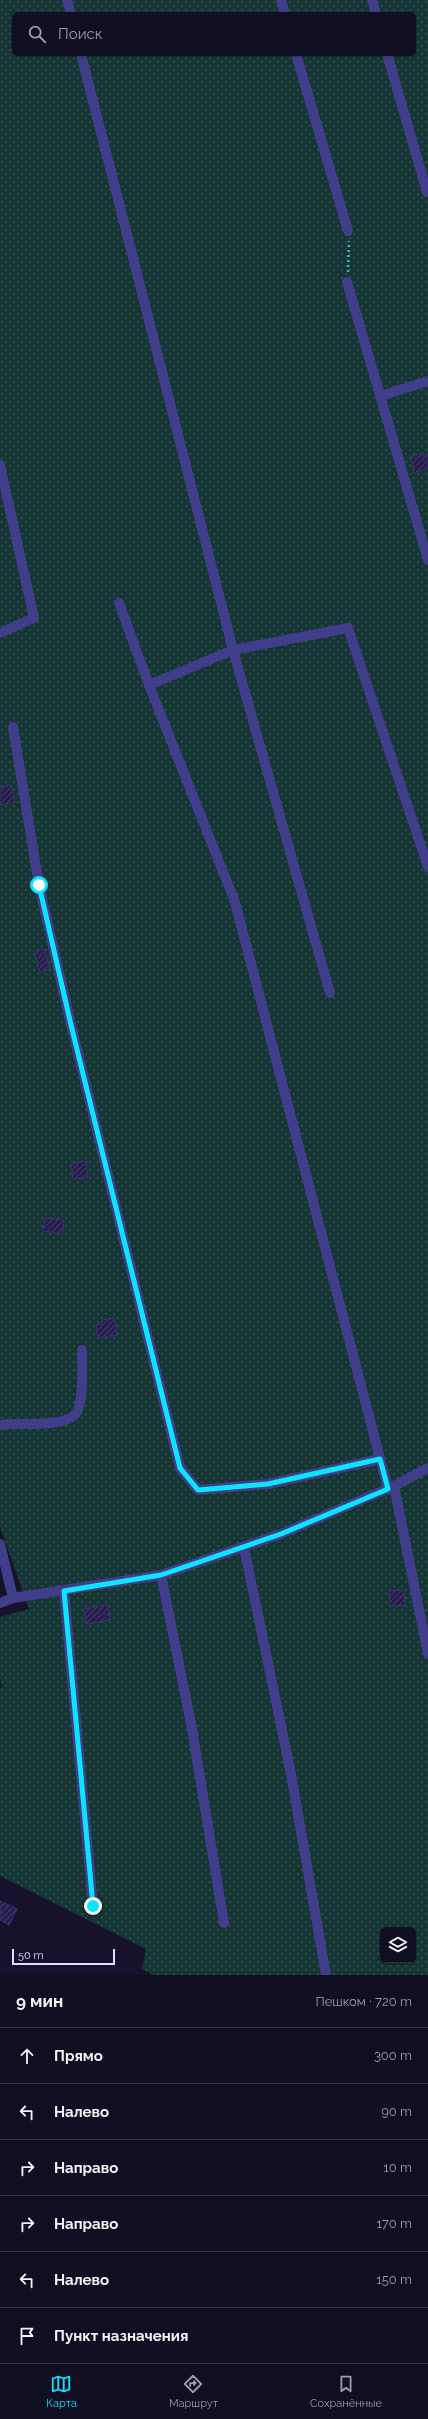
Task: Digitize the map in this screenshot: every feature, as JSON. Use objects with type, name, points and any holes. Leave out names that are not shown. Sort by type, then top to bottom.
[{"type":"street","points":[[67,0],[70,12]]},
{"type":"street","points":[[281,0],[284,12]]},
{"type":"street","points":[[372,0],[375,12]]},
{"type":"street","points":[[82,56],[233,650],[330,993]]},
{"type":"street","points":[[297,56],[348,231]]},
{"type":"street","points":[[388,56],[427,192]]},
{"type":"street","points":[[347,282],[428,560]]},
{"type":"street","points":[[380,396],[428,381]]},
{"type":"street","points":[[0,465],[34,618],[0,633]]},
{"type":"street","points":[[119,603],[149,685],[235,902],[380,1459],[391,1488],[428,1654]]},
{"type":"street","points":[[149,685],[233,650],[348,628],[428,867]]},
{"type":"street","points":[[13,727],[41,893],[180,1468],[198,1490],[268,1484],[380,1459]]},
{"type":"street","points":[[0,1425],[67,1422],[78,1412],[81,1395],[82,1350]]},
{"type":"street","points":[[0,1603],[13,1598],[161,1575],[281,1534],[391,1488],[428,1468]]},
{"type":"street","points":[[0,1544],[13,1598]]},
{"type":"street","points":[[244,1547],[291,1774],[326,1975]]},
{"type":"street","points":[[161,1575],[192,1729],[224,1923]]},
{"type":"street","points":[[64,1591],[93,1906]]},
{"type":"path","points":[[347,282],[350,256],[348,231]]},
{"type":"green space","points":[[0,0],[428,0],[428,1975],[153,1975],[142,1969],[146,1949],[0,1876],[0,1688],[2,1687],[0,1679],[0,1617],[29,1609],[0,1527]]},
{"type":"building","points":[[423,453],[424,457],[428,455],[428,468],[414,473],[411,456]]},
{"type":"building","points":[[11,785],[15,802],[0,805],[0,788]]},
{"type":"building","points":[[44,949],[50,969],[40,972],[34,952]]},
{"type":"building","points":[[86,1161],[88,1177],[73,1179],[71,1164]]},
{"type":"building","points":[[45,1218],[64,1220],[62,1234],[43,1231]]},
{"type":"building","points":[[114,1318],[117,1335],[98,1338],[96,1325],[102,1324],[102,1320]]},
{"type":"building","points":[[404,1590],[405,1605],[390,1606],[389,1591]]},
{"type":"building","points":[[107,1605],[110,1620],[87,1624],[84,1609]]},
{"type":"building","points":[[0,1901],[17,1909],[9,1925],[0,1920]]},
{"type":"route","points":[[39,885],[71,1025],[180,1468],[198,1490],[268,1484],[380,1459],[388,1489],[281,1534],[161,1575],[64,1591],[93,1906]]}]
